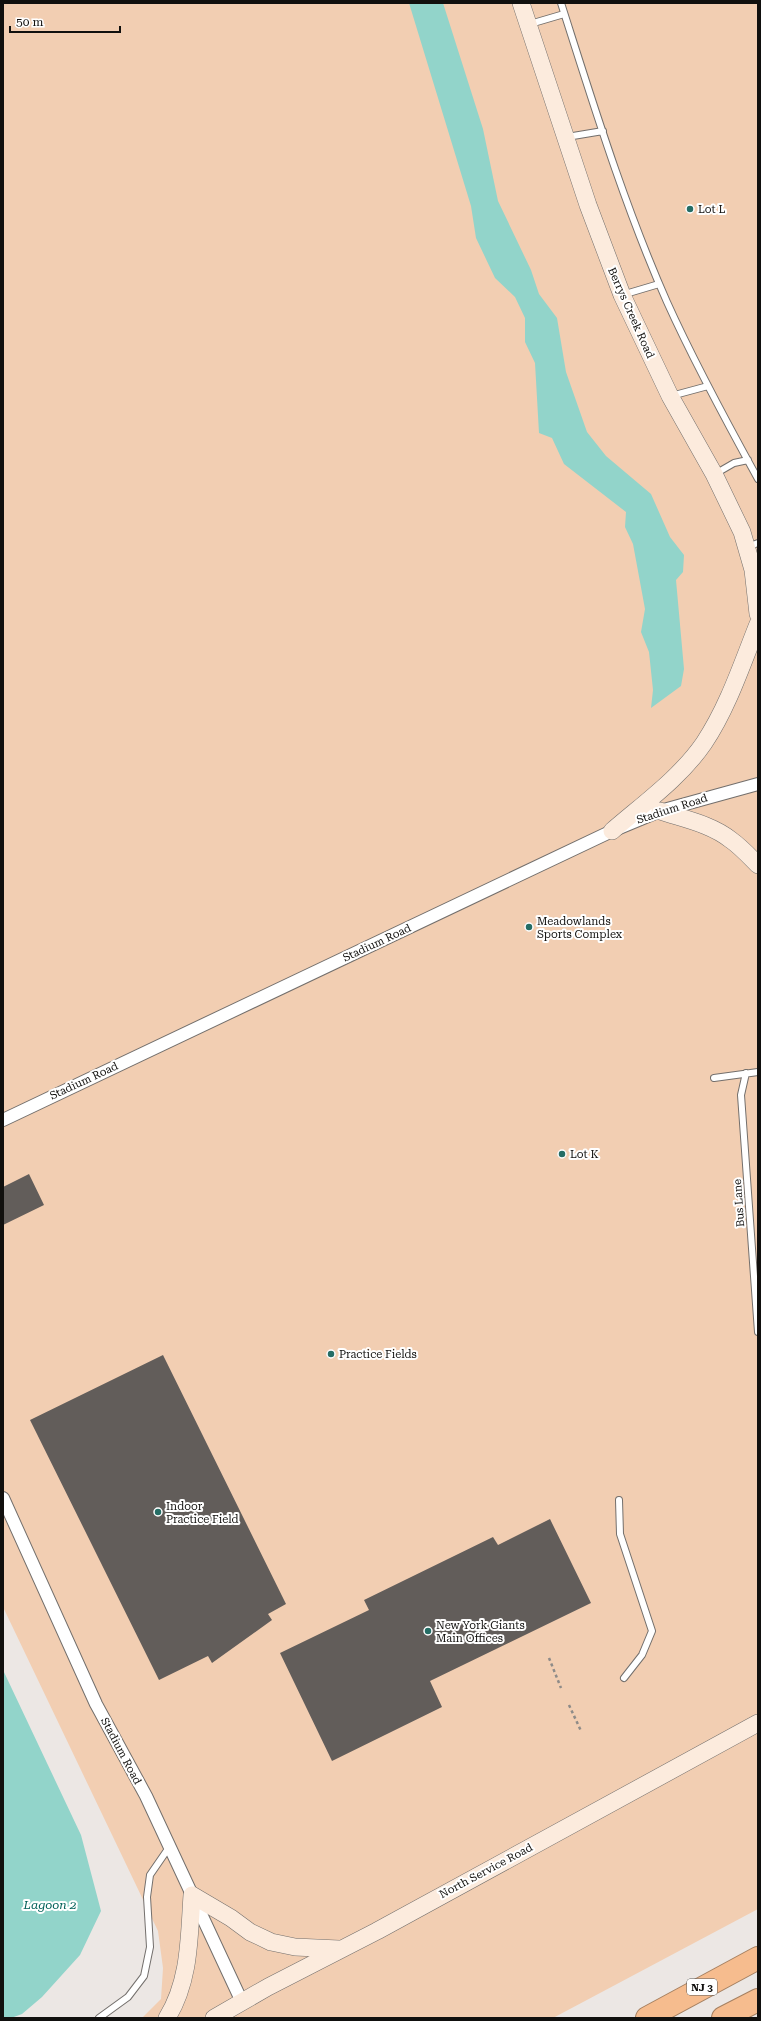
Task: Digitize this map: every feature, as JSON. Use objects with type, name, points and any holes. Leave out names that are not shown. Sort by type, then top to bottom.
[{"type":"highway","name":"NJ 3","points":[[647,2018],[758,1958]]},
{"type":"highway","points":[[723,2018],[758,2000]]},
{"type":"street","name":"Berrys Creek Road","points":[[521,3],[599,236],[622,295],[670,396],[714,474],[735,516],[753,545],[758,614]]},
{"type":"street","points":[[612,831],[672,779],[703,744],[730,693],[758,624]]},
{"type":"street","name":"Stadium Road","points":[[3,1120],[612,831],[660,811],[758,784]]},
{"type":"street","points":[[660,811],[703,825],[724,834],[740,846],[758,865]]},
{"type":"street","name":"Stadium Road","points":[[3,1498],[96,1704],[146,1796],[242,2002]]},
{"type":"street","name":"North Service Road","points":[[214,2018],[758,1723]]},
{"type":"street","points":[[167,2018],[182,1988],[186,1973],[192,1895],[231,1918],[250,1932],[271,1942],[295,1947],[341,1949]]},
{"type":"lane","points":[[561,3],[603,131],[639,234],[659,284],[685,341],[758,479]]},
{"type":"lane","points":[[528,25],[564,14]]},
{"type":"lane","points":[[565,137],[603,131]]},
{"type":"lane","points":[[622,295],[659,284]]},
{"type":"lane","points":[[670,396],[708,386]]},
{"type":"lane","points":[[714,474],[734,463],[748,460]]},
{"type":"lane","points":[[714,1078],[758,1072]]},
{"type":"lane","name":"Bus Lane","points":[[746,1073],[741,1095],[758,1332]]},
{"type":"lane","points":[[619,1500],[620,1534],[652,1632],[642,1655],[624,1678]]},
{"type":"lane","points":[[99,2018],[128,1997],[144,1976],[150,1947],[147,1897],[150,1875],[170,1846]]},
{"type":"path","points":[[549,1658],[561,1688]]},
{"type":"path","points":[[569,1705],[580,1731]]},
{"type":"shaded area","name":"Meadowlands Sports Complex","points":[[3,3],[758,3],[758,1909],[553,2018],[142,2018],[161,1999],[163,1968],[158,1931],[3,1607]]},
{"type":"water","points":[[409,3],[443,3],[483,129],[498,201],[531,270],[539,294],[557,318],[566,372],[587,432],[606,456],[651,494],[670,537],[684,555],[683,572],[676,580],[684,669],[681,686],[651,708],[653,690],[649,652],[641,632],[645,609],[633,544],[625,527],[626,512],[564,464],[552,438],[539,433],[535,363],[525,342],[525,318],[515,297],[495,278],[476,238],[471,206]]},
{"type":"water","name":"Lagoon 2","points":[[3,1670],[81,1835],[101,1911],[80,1955],[42,1997],[22,2014],[11,2018],[3,2018]]},
{"type":"building","points":[[29,1174],[44,1205],[3,1225],[3,1187]]},
{"type":"building","name":"Indoor Practice Field","points":[[163,1355],[286,1604],[268,1614],[272,1620],[212,1663],[208,1656],[159,1680],[30,1420]]},
{"type":"building","name":"New York Giants Main Offices","points":[[550,1519],[591,1603],[430,1681],[442,1707],[332,1761],[280,1653],[369,1610],[364,1600],[493,1537],[498,1545]]},
{"type":"place","name":"Lot L","points":[[690,209]]},
{"type":"place","name":"Meadowlands Sports Complex","points":[[529,927]]},
{"type":"place","name":"Lot K","points":[[562,1154]]},
{"type":"place","name":"Practice Fields","points":[[331,1354]]},
{"type":"place","name":"Indoor Practice Field","points":[[158,1512]]},
{"type":"place","name":"New York Giants Main Offices","points":[[428,1631]]}]
